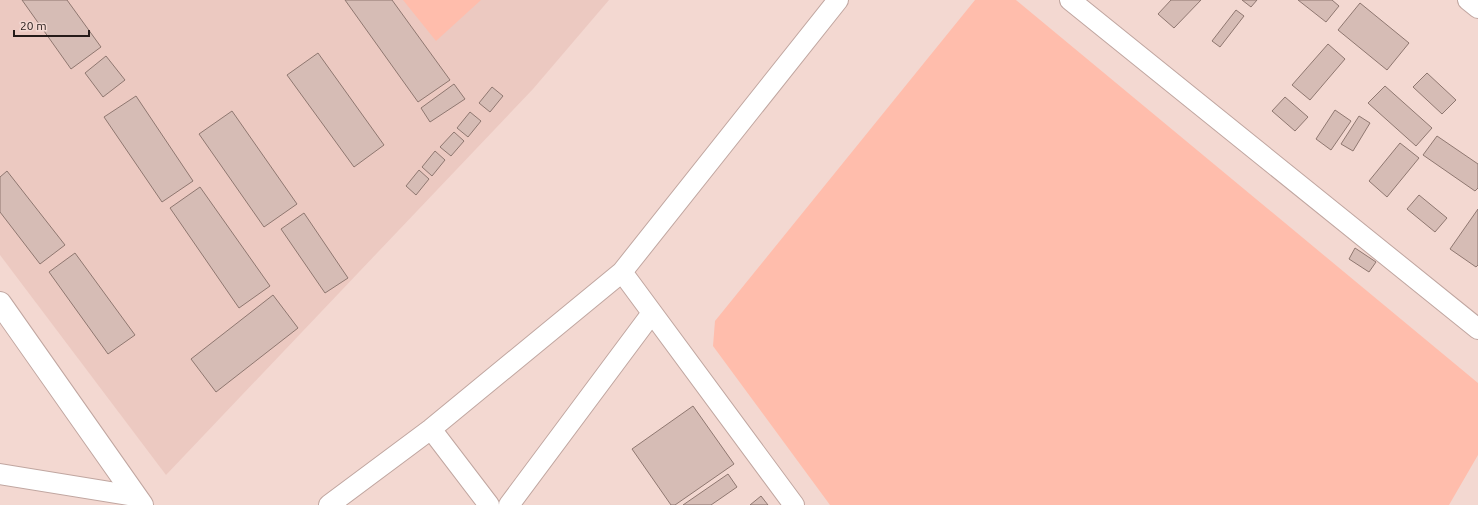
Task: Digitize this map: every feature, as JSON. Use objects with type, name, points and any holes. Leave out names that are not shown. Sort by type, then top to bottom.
[{"type":"street","points":[[329,505],[431,429],[622,272],[838,0]]},
{"type":"street","points":[[1070,0],[1478,329]]},
{"type":"street","points":[[1468,0],[1478,8]]},
{"type":"street","points":[[622,272],[794,505]]},
{"type":"street","points":[[0,303],[6,320],[138,501]]},
{"type":"street","points":[[509,505],[652,313]]},
{"type":"street","points":[[431,429],[488,505]]},
{"type":"street","points":[[0,474],[138,501]]},
{"type":"shaded area","points":[[0,0],[609,0],[533,89],[166,475],[0,255]]},
{"type":"shaded area","points":[[403,0],[481,0],[436,41]]},
{"type":"shaded area","points":[[975,0],[1016,0],[1478,383],[1478,455],[1449,505],[830,505],[713,346],[715,321]]},
{"type":"building","points":[[22,0],[67,0],[101,47],[71,69]]},
{"type":"building","points":[[345,0],[392,0],[450,80],[418,102]]},
{"type":"building","points":[[1171,0],[1201,0],[1174,28],[1158,14]]},
{"type":"building","points":[[1242,0],[1257,0],[1251,7]]},
{"type":"building","points":[[1298,0],[1332,0],[1339,6],[1326,22]]},
{"type":"building","points":[[1360,3],[1409,43],[1387,70],[1338,30]]},
{"type":"building","points":[[1236,10],[1244,16],[1220,47],[1212,41]]},
{"type":"building","points":[[1328,44],[1345,59],[1310,100],[1292,85]]},
{"type":"building","points":[[318,53],[384,145],[354,167],[287,75]]},
{"type":"building","points":[[106,56],[125,80],[103,97],[85,73]]},
{"type":"building","points":[[1427,73],[1456,100],[1442,114],[1413,87]]},
{"type":"building","points":[[454,84],[465,99],[430,122],[421,108]]},
{"type":"building","points":[[1385,86],[1432,128],[1416,146],[1368,103]]},
{"type":"building","points":[[492,87],[503,96],[490,112],[479,103]]},
{"type":"building","points":[[136,96],[193,181],[162,202],[104,117]]},
{"type":"building","points":[[1285,97],[1308,117],[1295,131],[1272,111]]},
{"type":"building","points":[[1335,110],[1351,121],[1331,150],[1316,139]]},
{"type":"building","points":[[232,111],[297,204],[264,227],[199,134]]},
{"type":"building","points":[[470,112],[481,121],[468,137],[457,128]]},
{"type":"building","points":[[1359,116],[1370,123],[1353,151],[1341,144]]},
{"type":"building","points":[[454,132],[464,141],[451,156],[440,147]]},
{"type":"building","points":[[1437,136],[1478,164],[1478,188],[1475,191],[1423,155]]},
{"type":"building","points":[[1400,143],[1419,158],[1387,197],[1369,181]]},
{"type":"building","points":[[435,151],[445,160],[432,176],[422,167]]},
{"type":"building","points":[[419,170],[429,179],[416,195],[406,186]]},
{"type":"building","points":[[7,171],[65,245],[40,264],[0,212],[0,177]]},
{"type":"building","points":[[200,187],[270,286],[239,308],[170,208]]},
{"type":"building","points":[[1419,195],[1447,218],[1435,232],[1407,209]]},
{"type":"building","points":[[1478,209],[1478,265],[1476,267],[1450,249]]},
{"type":"building","points":[[304,213],[348,278],[325,293],[281,229]]},
{"type":"building","points":[[1355,248],[1376,262],[1369,272],[1349,259]]},
{"type":"building","points":[[75,253],[135,335],[108,354],[49,272]]},
{"type":"building","points":[[273,295],[298,328],[216,392],[191,359]]},
{"type":"building","points":[[693,406],[734,464],[675,505],[671,505],[632,449]]},
{"type":"building","points":[[728,474],[737,487],[711,505],[683,505]]},
{"type":"building","points":[[761,496],[768,505],[750,505]]}]
